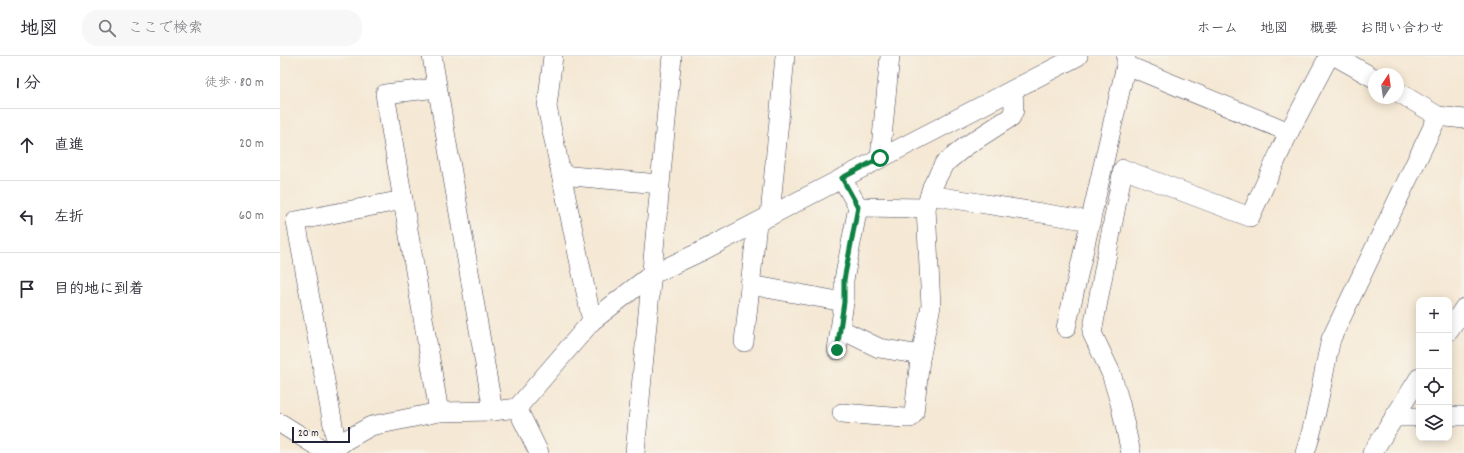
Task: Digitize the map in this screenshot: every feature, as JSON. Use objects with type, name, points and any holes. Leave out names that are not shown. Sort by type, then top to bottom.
[{"type":"street","points":[[432,56],[493,411]]},
{"type":"street","points":[[553,56],[548,107],[592,321]]},
{"type":"street","points":[[635,453],[672,56]]},
{"type":"street","points":[[744,342],[750,285],[763,219],[784,56]]},
{"type":"street","points":[[880,158],[890,56]]},
{"type":"street","points":[[331,451],[370,426],[439,412],[493,411],[517,408],[592,321],[651,275],[700,252],[1078,56]]},
{"type":"street","points":[[1131,453],[1120,403],[1111,373],[1092,333],[1123,169],[1250,217],[1289,132],[1328,56]]},
{"type":"street","points":[[1335,56],[1368,75]]},
{"type":"street","points":[[1066,328],[1126,61],[1289,132]]},
{"type":"street","points":[[437,88],[385,94],[439,412]]},
{"type":"street","points":[[842,413],[910,418],[914,412],[921,355],[931,306],[928,202],[944,164],[966,146],[1011,117],[1014,110],[1013,90]]},
{"type":"street","points":[[1404,96],[1438,116],[1464,119]]},
{"type":"street","points":[[1305,453],[1313,430],[1331,339],[1438,116]]},
{"type":"street","points":[[561,175],[660,184]]},
{"type":"street","points":[[837,350],[844,302],[844,280],[858,207],[842,178]]},
{"type":"street","points":[[331,451],[296,221],[403,200]]},
{"type":"street","points":[[858,207],[928,202],[1091,221]]},
{"type":"street","points":[[750,285],[844,302]]},
{"type":"street","points":[[1452,327],[1464,308]]},
{"type":"street","points":[[840,329],[879,348],[921,355]]},
{"type":"street","points":[[1372,453],[1416,383]]},
{"type":"street","points":[[517,408],[539,453]]},
{"type":"street","points":[[1452,416],[1464,416]]},
{"type":"street","points":[[1394,417],[1416,417]]},
{"type":"street","points":[[280,423],[331,451]]},
{"type":"route","points":[[837,350],[844,302],[844,280],[858,207],[842,178],[880,158]]}]
